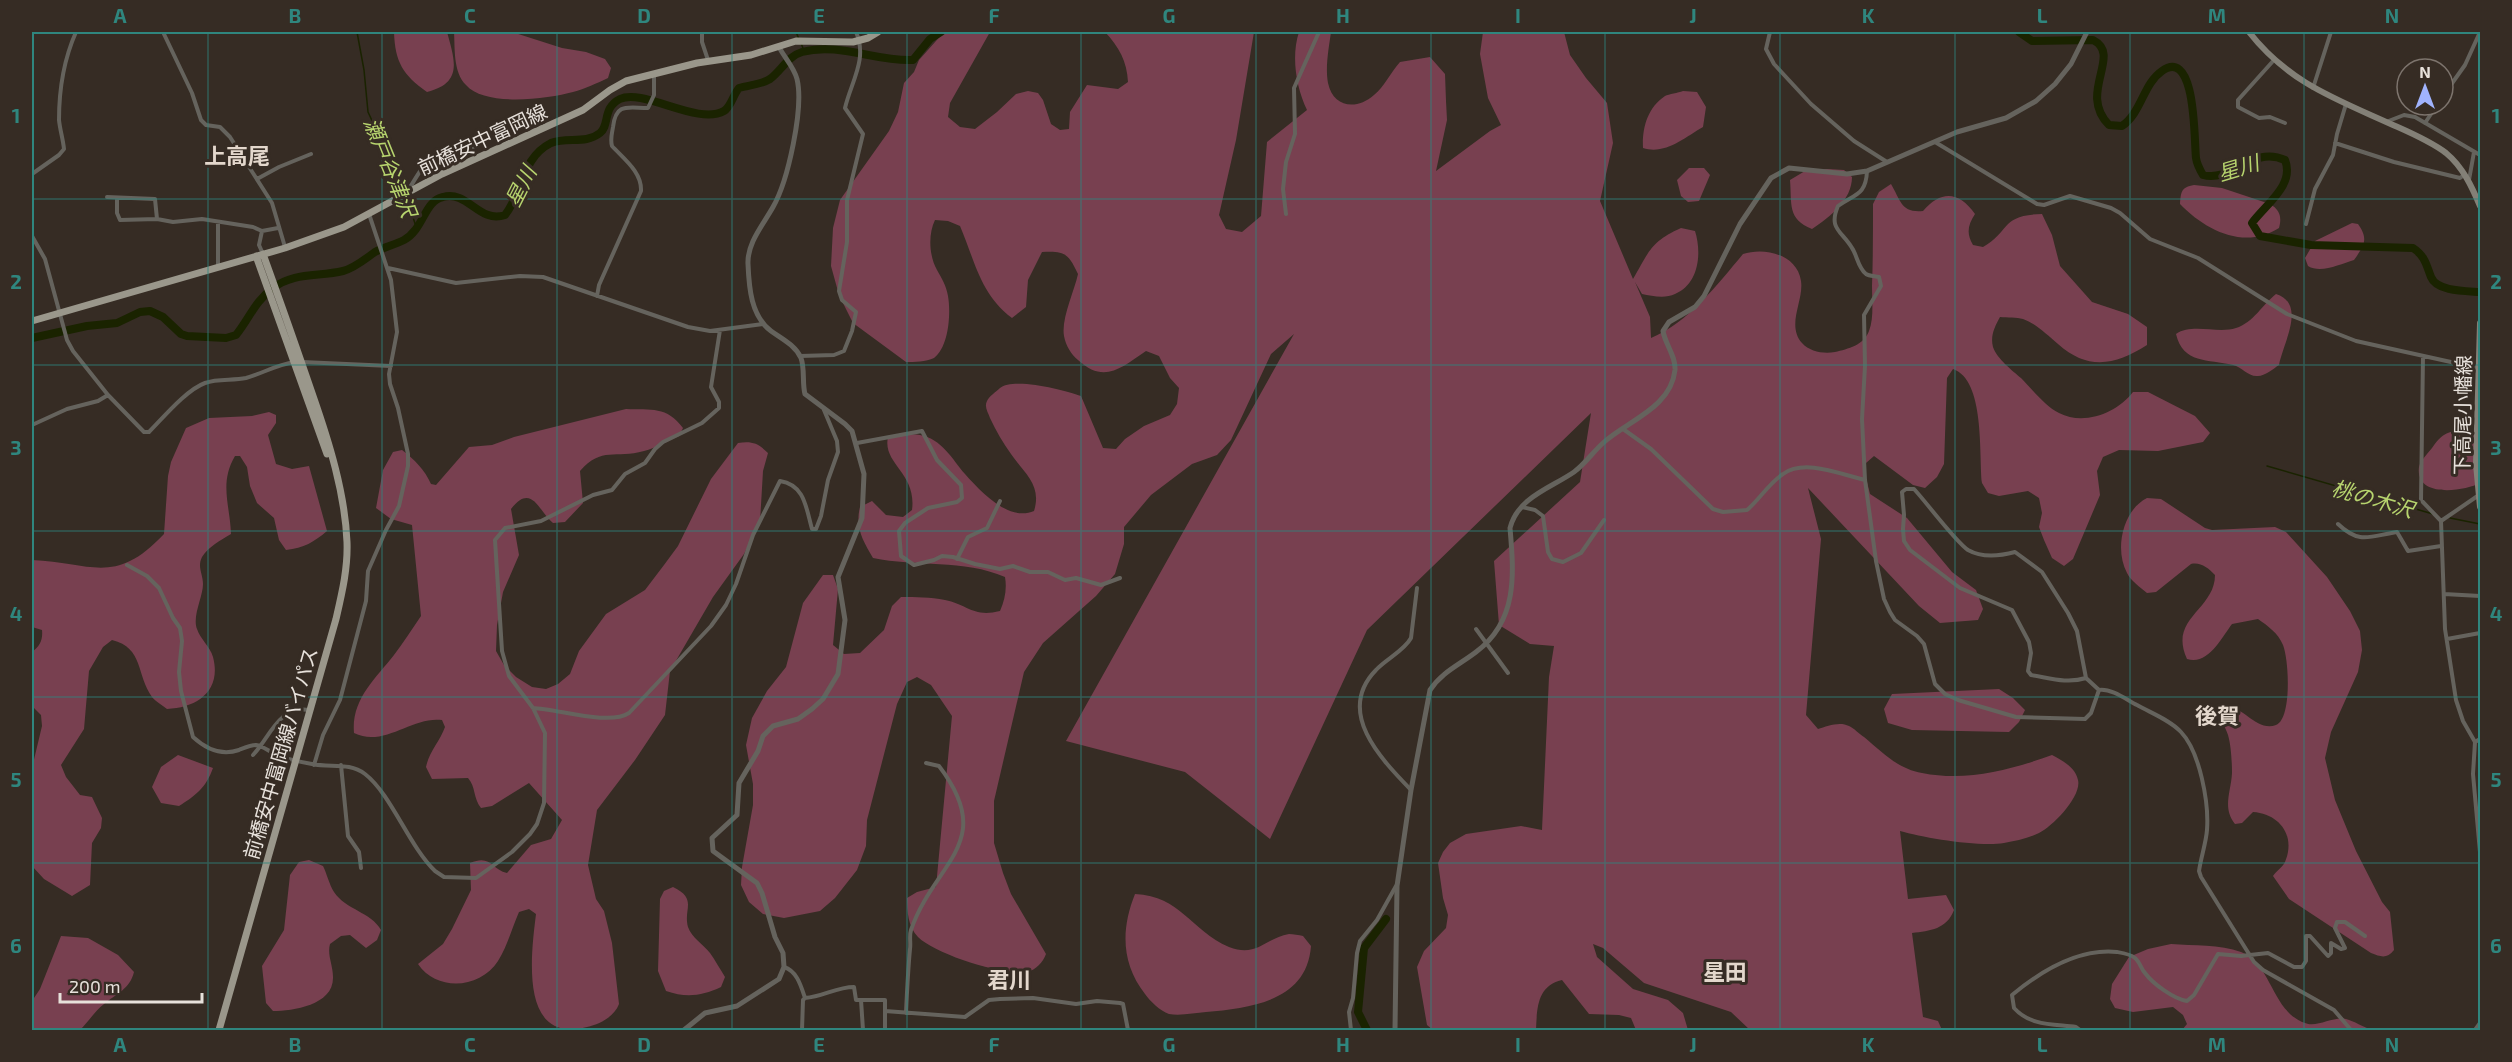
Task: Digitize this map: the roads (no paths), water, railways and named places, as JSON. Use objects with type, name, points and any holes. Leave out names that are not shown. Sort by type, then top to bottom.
[{"type":"main road","name":"前橋安中富岡線","points":[[32,321],[285,248],[344,228],[408,191],[583,110],[626,81],[708,60],[781,50],[802,40],[861,41],[878,32]]},
{"type":"main road","points":[[2249,32],[2284,69],[2313,88],[2439,148],[2464,174],[2481,206]]},
{"type":"main road","name":"前橋安中富岡線バイパス","points":[[219,1030],[336,619],[346,568],[346,530],[329,445],[260,255]]},
{"type":"main road","name":"下高尾小幡線","points":[[2481,323],[2476,464],[2481,507]]},
{"type":"street","points":[[32,174],[64,149],[59,120],[61,89],[65,60],[76,32]]},
{"type":"street","points":[[163,32],[192,93],[202,123],[220,127],[226,131],[272,203],[285,248]]},
{"type":"street","points":[[702,32],[702,42],[708,60]]},
{"type":"street","points":[[800,356],[834,355],[844,351],[855,320],[856,312],[842,300],[839,291],[848,243],[847,200],[863,134],[845,108],[858,74],[861,41],[856,32]]},
{"type":"street","points":[[1286,214],[1283,189],[1286,162],[1295,134],[1294,88],[1319,32]]},
{"type":"street","points":[[1770,32],[1766,49],[1774,64],[1828,120],[1888,163]]},
{"type":"street","points":[[1395,1030],[1396,886],[1430,690],[1439,676],[1478,651],[1493,637],[1508,611],[1513,588],[1510,528],[1512,518],[1527,500],[1576,471],[1601,444],[1652,408],[1673,380],[1675,367],[1664,341],[1663,331],[1669,322],[1695,307],[1704,296],[1740,224],[1771,178],[1789,168],[1847,174],[1866,171],[1934,141],[2006,118],[2036,101],[2055,84],[2071,64],[2087,32]]},
{"type":"street","points":[[2313,88],[2331,32]]},
{"type":"street","points":[[2455,79],[2465,65],[2481,32]]},
{"type":"street","points":[[684,1030],[705,1012],[737,1006],[779,979],[784,967],[783,953],[775,937],[757,883],[713,851],[712,838],[738,815],[739,783],[758,751],[763,736],[773,726],[798,719],[812,709],[823,699],[838,674],[845,620],[838,577],[862,518],[864,501],[864,474],[852,431],[805,394],[800,356],[787,341],[764,324],[754,308],[748,261],[755,236],[783,186],[790,164],[798,87],[796,76],[781,50]]},
{"type":"street","points":[[2274,60],[2238,100],[2238,107],[2259,118],[2270,117],[2285,123]]},
{"type":"street","points":[[597,296],[599,285],[640,191],[640,180],[635,171],[612,146],[614,117],[620,110],[629,107],[648,108],[654,95],[654,74]]},
{"type":"street","points":[[2306,224],[2315,189],[2333,155],[2346,104]]},
{"type":"street","points":[[2386,122],[2404,115],[2415,117],[2481,155]]},
{"type":"street","points":[[2425,123],[2429,117]]},
{"type":"street","points":[[1934,141],[2037,204],[2044,205],[2070,196],[2111,208],[2150,239],[2198,258],[2287,314],[2356,341],[2478,368]]},
{"type":"street","points":[[2336,143],[2394,162],[2460,178],[2464,174]]},
{"type":"street","points":[[408,191],[424,166],[449,146],[472,146],[476,158]]},
{"type":"street","points":[[2469,182],[2474,152]]},
{"type":"street","points":[[257,179],[311,154]]},
{"type":"street","points":[[1866,171],[1864,187],[1858,194],[1838,206],[1834,220],[1839,234],[1852,247],[1864,272],[1878,276],[1881,280],[1880,288],[1864,315],[1866,366],[1862,419],[1865,480],[1876,561],[1884,599],[1895,620],[1924,644],[1932,676],[1941,690],[1958,700],[2016,717],[2085,719],[2091,713],[2099,690]]},
{"type":"street","points":[[107,197],[155,199],[157,219]]},
{"type":"street","points":[[117,198],[117,213],[120,220],[157,219],[173,222],[202,219],[253,227],[262,231],[278,228]]},
{"type":"street","points":[[314,765],[322,735],[340,700],[366,601],[368,571],[399,506],[404,488],[408,454],[390,384],[397,325],[388,268],[369,214]]},
{"type":"street","points":[[218,222],[218,267]]},
{"type":"street","points":[[260,255],[259,245],[262,231]]},
{"type":"street","points":[[32,236],[45,259],[67,340],[73,351],[108,395],[144,432],[149,432],[183,399],[204,383],[226,379],[239,380],[273,366],[298,362],[391,366]]},
{"type":"street","points":[[388,268],[456,283],[534,276],[688,327],[720,330],[764,324]]},
{"type":"street","points":[[127,565],[147,576],[159,588],[172,618],[180,628],[181,691],[188,709],[193,737],[220,753],[228,754],[252,745],[261,746],[277,755],[314,765],[341,765],[353,768],[366,775],[435,871],[451,878],[476,878],[504,858],[530,834],[537,824],[543,807],[545,733],[533,708],[513,685],[504,664],[495,540],[505,528],[541,521],[584,499],[612,490],[625,474],[645,463],[655,448],[663,442],[710,417],[719,408],[719,402],[711,387],[720,330]]},
{"type":"street","points":[[2423,356],[2421,500],[2441,521],[2447,639],[2456,700],[2463,721],[2475,742],[2473,774],[2481,852]]},
{"type":"street","points":[[32,425],[67,409],[98,402],[108,395]]},
{"type":"street","points":[[533,708],[608,718],[621,718],[629,713],[711,626],[726,605],[753,535],[780,481],[789,483],[802,495],[808,508],[812,529],[816,529],[828,480],[838,452],[837,441],[824,410]]},
{"type":"street","points":[[1623,429],[1637,437],[1659,456],[1707,504],[1723,512],[1747,510],[1781,475],[1795,469],[1821,469],[1865,480]]},
{"type":"street","points":[[857,443],[883,436],[922,431],[937,460],[961,485],[962,498],[957,502],[928,508],[905,523],[899,531],[899,552],[907,562],[914,565],[942,556],[1000,569],[1013,566],[1030,572],[1048,572],[1065,580],[1076,578],[1101,585],[1120,578]]},
{"type":"street","points":[[2086,678],[2059,681],[2031,675],[2028,671],[2031,653],[2028,642],[2012,610],[1960,588],[1910,550],[1904,541],[1902,492],[1906,489],[1914,489],[1968,549],[1984,555],[2002,556],[2015,552],[2042,572],[2077,632],[2086,678],[2099,690],[2106,690],[2179,730],[2188,742],[2202,781],[2207,830],[2199,871],[2248,954],[2263,970],[2334,1010],[2351,1030]]},
{"type":"street","points":[[2441,521],[2479,495]]},
{"type":"street","points":[[957,559],[968,537],[987,528],[1000,501]]},
{"type":"street","points":[[1521,507],[1535,510],[1543,516],[1548,552],[1557,562],[1563,562],[1581,553],[1604,520]]},
{"type":"street","points":[[2338,524],[2351,537],[2397,532],[2408,551],[2441,546]]},
{"type":"street","points":[[1411,790],[1389,767],[1369,740],[1361,715],[1361,699],[1374,671],[1411,638],[1417,588]]},
{"type":"street","points":[[2444,594],[2481,596]]},
{"type":"street","points":[[1476,629],[1508,673]]},
{"type":"street","points":[[2447,639],[2481,633]]},
{"type":"street","points":[[253,755],[277,721],[296,709],[310,710]]},
{"type":"street","points":[[2475,742],[2481,739]]},
{"type":"street","points":[[906,1013],[911,931],[921,909],[957,851],[964,830],[961,803],[952,786],[939,766],[926,763]]},
{"type":"street","points":[[341,765],[348,836],[359,852],[361,868]]},
{"type":"street","points":[[1351,1030],[1349,1012],[1360,941],[1377,920],[1396,886]]},
{"type":"street","points":[[2080,1030],[2048,1025],[2029,1019],[2014,1008],[2012,995],[2025,984],[2068,960],[2084,954],[2108,952],[2130,955],[2135,958],[2151,980],[2178,998],[2187,1001],[2194,995],[2218,954],[2241,956],[2272,954],[2294,967],[2302,967],[2306,961],[2306,936],[2310,936],[2328,956],[2331,953],[2331,943],[2339,949],[2345,948],[2336,927],[2337,922],[2344,922],[2366,936]]},
{"type":"street","points":[[784,967],[790,969],[797,977],[805,998],[803,1000],[802,1030]]},
{"type":"street","points":[[805,998],[825,995],[841,987],[854,987],[856,1000],[885,1000],[885,1030]]},
{"type":"street","points":[[885,1011],[965,1017],[989,1000],[1017,998],[1076,1004],[1097,1001],[1123,1004],[1128,1030]]},
{"type":"street","points":[[861,1000],[863,1030]]},
{"type":"street","points":[[2475,1030],[2481,1023]]},
{"type":"waterway","name":"瀬戸谷津沢","points":[[357,32],[368,112],[388,155],[390,169],[400,194]]},
{"type":"waterway","points":[[796,32],[799,39]]},
{"type":"waterway","name":"星川","points":[[32,338],[87,326],[117,323],[140,312],[150,311],[163,317],[181,334],[187,336],[226,338],[236,335],[257,304],[273,288],[289,279],[347,270],[375,252],[404,240],[416,229],[432,204],[443,197],[460,198],[488,215],[496,217],[505,215],[516,197],[528,167],[541,149],[557,141],[594,137],[603,130],[608,112],[620,99],[642,98],[686,111],[713,114],[724,111],[739,88],[770,79],[793,57],[802,52],[830,49],[899,60],[913,60],[930,39],[941,32]]},
{"type":"waterway","name":"星川","points":[[2019,32],[2032,41],[2093,40],[2101,47],[2104,55],[2097,100],[2100,113],[2109,125],[2122,126],[2129,120],[2151,83],[2162,71],[2173,67],[2182,72],[2188,84],[2194,118],[2196,158],[2203,175],[2223,174],[2262,157],[2285,160],[2287,169],[2283,186],[2252,223],[2260,236],[2311,245],[2413,248],[2423,257],[2431,277],[2439,286],[2453,290],[2480,292]]},
{"type":"waterway","points":[[801,43],[804,51]]},
{"type":"waterway","name":"瀬戸谷津沢","points":[[402,198],[412,214],[417,230]]},
{"type":"waterway","name":"桃の木沢","points":[[2267,466],[2433,514]]},
{"type":"waterway","name":"桃の木沢","points":[[2450,518],[2480,524]]},
{"type":"waterway","points":[[1367,1030],[1358,1012],[1364,948],[1386,919]]},
{"type":"district","name":"上高尾","points":[[237,155]]},
{"type":"district","name":"後賀","points":[[2217,715]]},
{"type":"district","name":"星田","points":[[1725,971]]},
{"type":"district","name":"君川","points":[[1009,979]]}]
